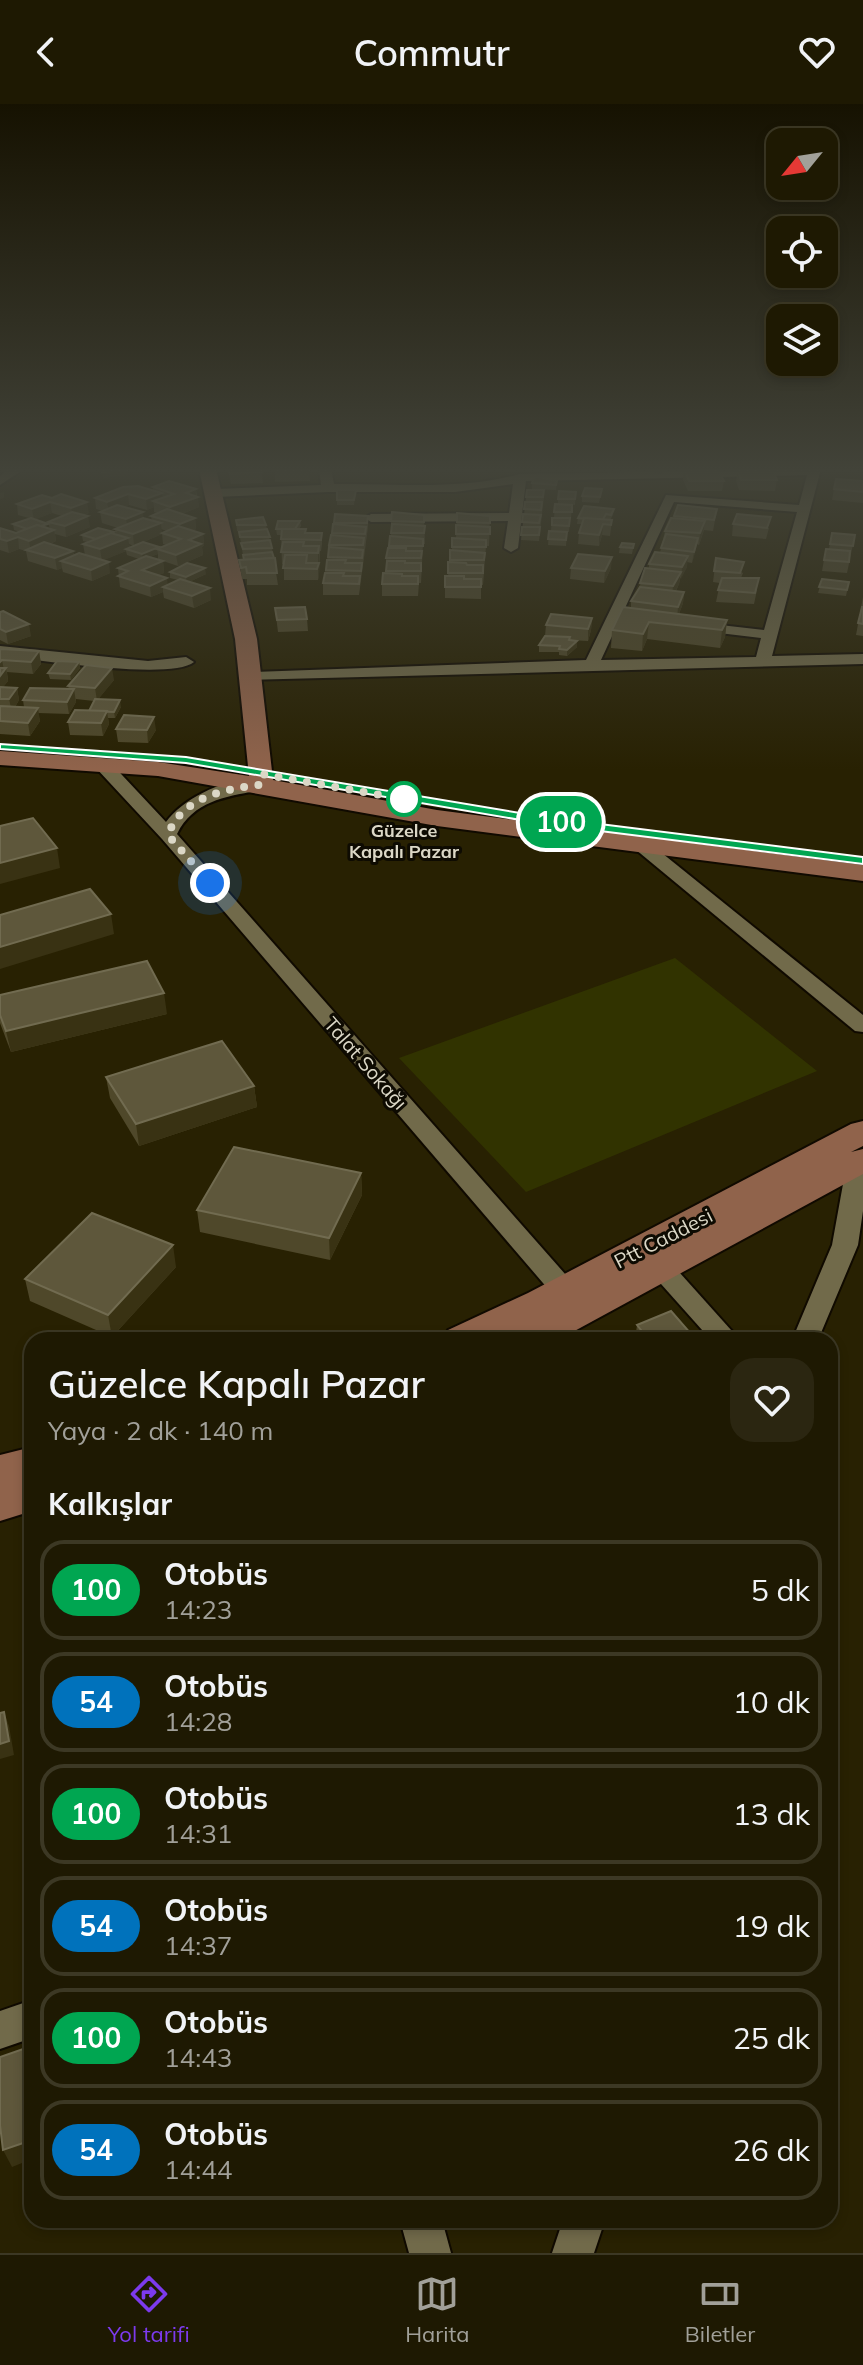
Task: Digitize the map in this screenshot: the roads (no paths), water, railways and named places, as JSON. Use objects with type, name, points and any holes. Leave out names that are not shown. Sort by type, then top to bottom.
[{"type":"main road","points":[[231,569],[246,639],[261,779]]},
{"type":"main road","points":[[0,747],[186,760],[437,818],[863,873]]},
{"type":"main road","points":[[0,758],[261,779],[544,820],[863,860]]},
{"type":"main road","name":"Ptt Caddesi","points":[[477,1332],[862,1151]]},
{"type":"main road","name":"Ptt Caddesi","points":[[541,1332],[662,1269],[862,1151]]},
{"type":"main road","points":[[0,1472],[24,1465]]},
{"type":"main road","points":[[0,1504],[24,1496]]},
{"type":"street","points":[[590,667],[620,618],[640,569]]},
{"type":"street","points":[[763,660],[789,569]]},
{"type":"street","points":[[675,624],[771,635]]},
{"type":"street","points":[[0,651],[148,666],[186,662]]},
{"type":"street","points":[[251,677],[483,667],[863,659]]},
{"type":"street","name":"Talat Sokağı","points":[[102,764],[168,835],[564,1290]]},
{"type":"street","points":[[168,835],[173,821],[210,795],[261,779]]},
{"type":"street","points":[[641,845],[863,1026]]},
{"type":"street","points":[[808,1332],[845,1245],[862,1151]]},
{"type":"street","points":[[662,1269],[720,1332]]},
{"type":"street","points":[[0,2030],[24,2022]]},
{"type":"street","points":[[423,2228],[430,2253]]},
{"type":"street","points":[[573,2253],[581,2228]]},
{"type":"place","name":"Güzelce Kapalı Pazar","points":[[404,799]]}]
